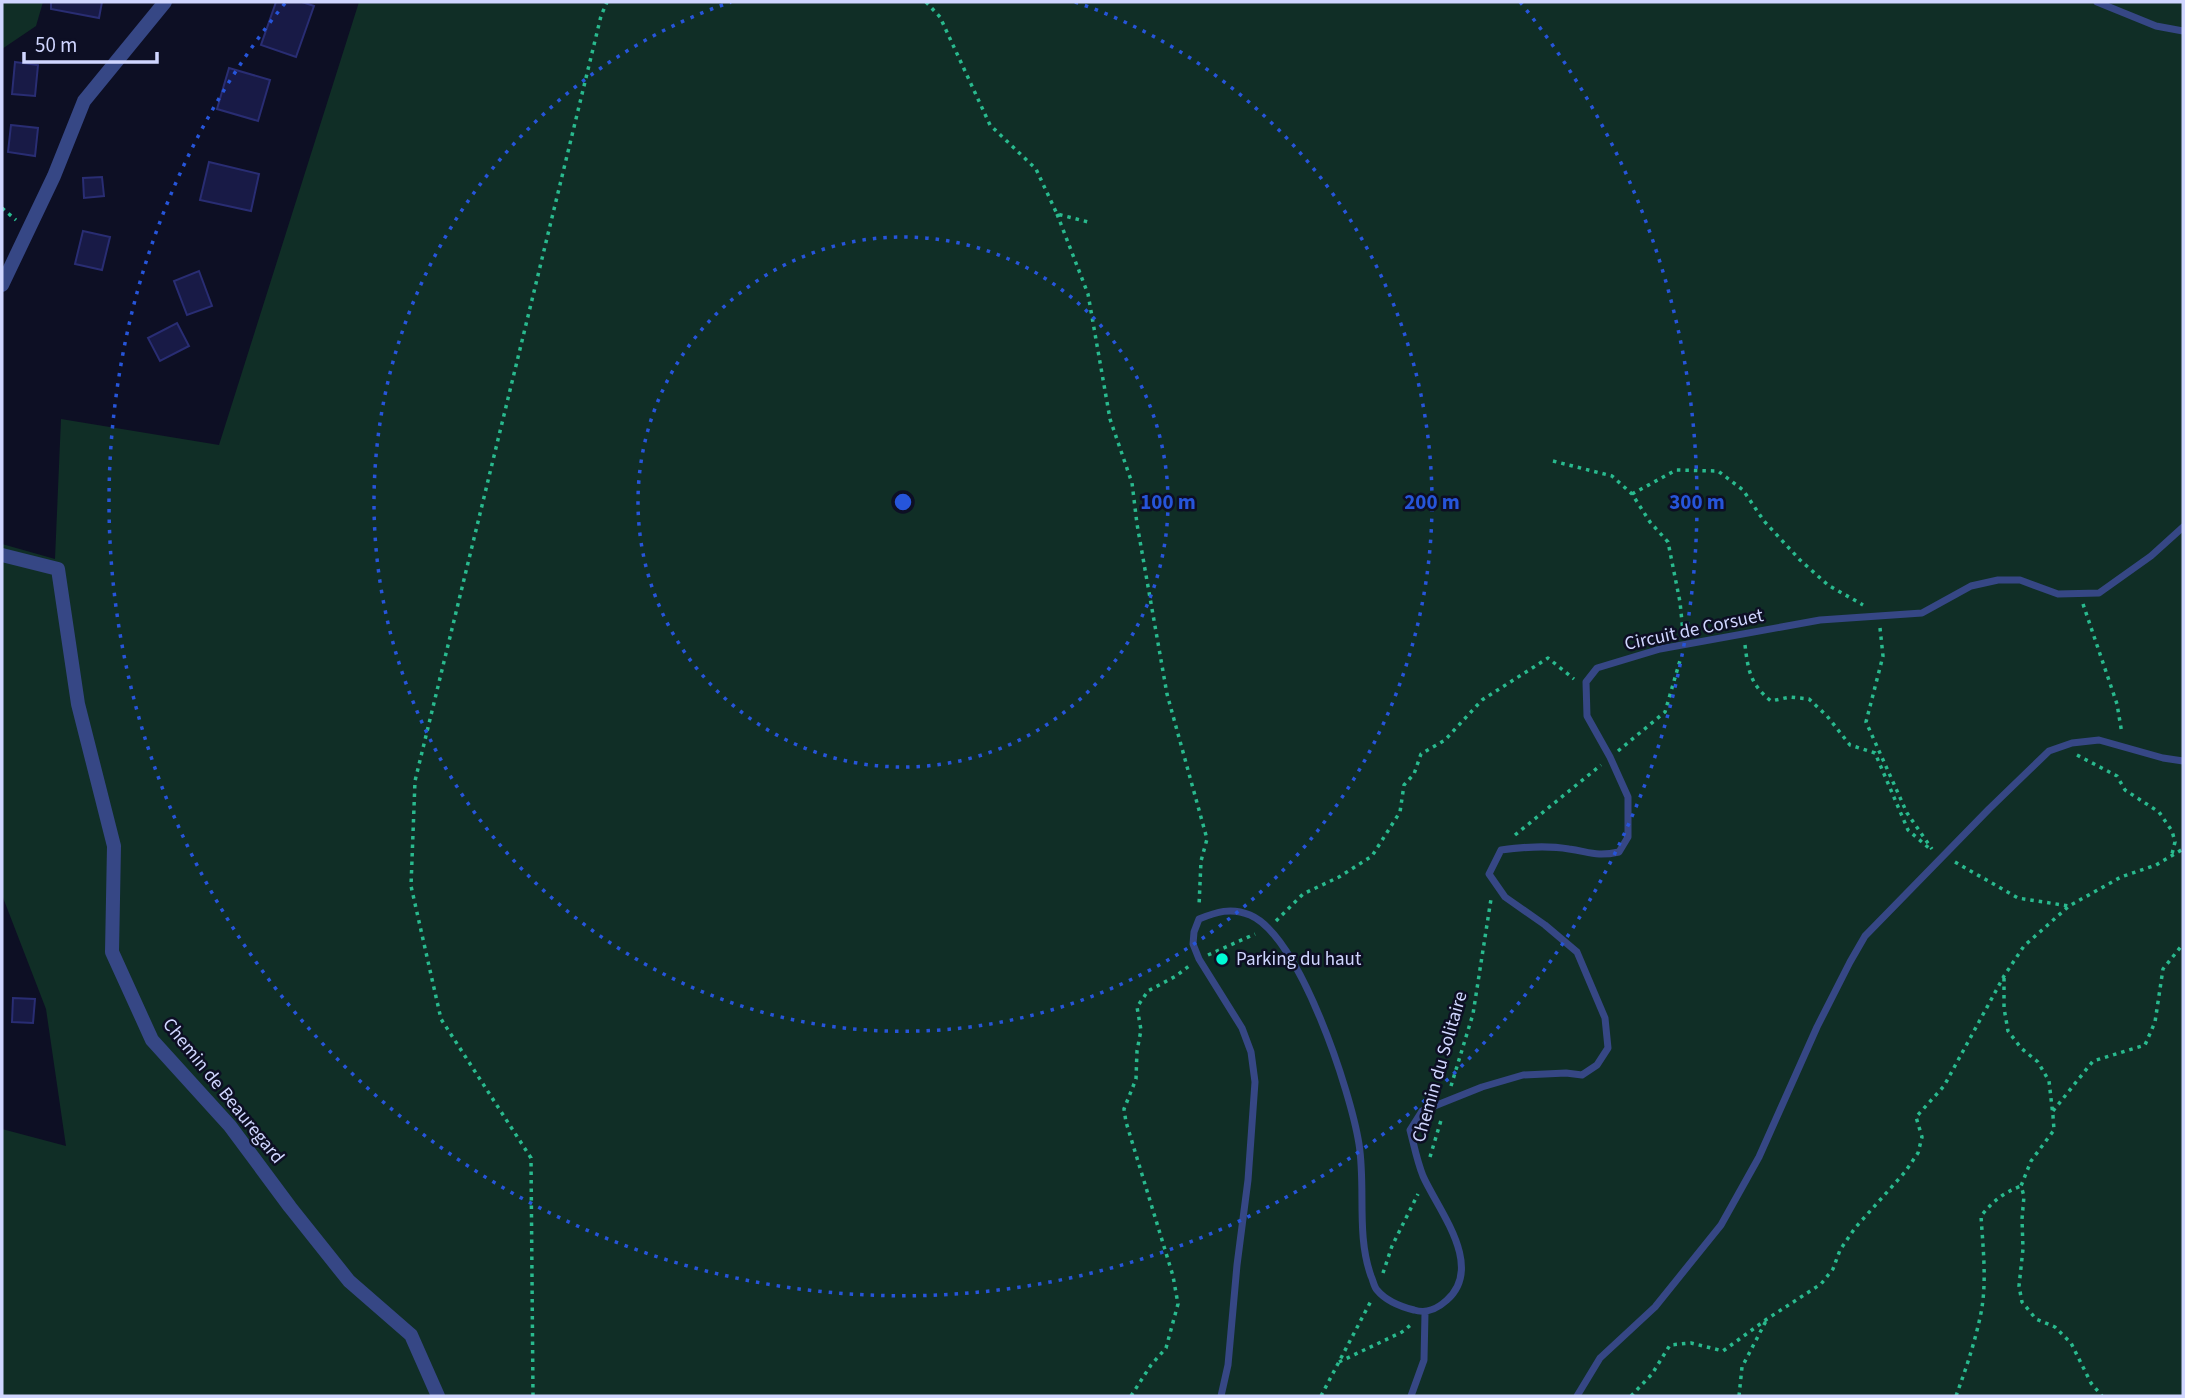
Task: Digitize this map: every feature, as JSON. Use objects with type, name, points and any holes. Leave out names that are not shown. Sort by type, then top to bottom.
[{"type":"street","points":[[2,285],[54,176],[84,101],[165,2]]},
{"type":"street","name":"Chemin de Beauregard","points":[[2,555],[58,569],[78,704],[114,846],[112,952],[152,1040],[230,1126],[290,1208],[349,1281],[411,1335],[438,1396]]},
{"type":"lane","points":[[2097,2],[2156,26],[2183,31]]},
{"type":"lane","name":"Circuit de Corsuet","points":[[1586,682],[1597,668],[1660,649],[1820,620],[1922,613],[1971,586],[1998,580],[2020,580],[2058,594],[2099,593],[2151,556],[2183,527]]},
{"type":"lane","points":[[1221,1396],[1228,1365],[1248,1180],[1255,1082],[1251,1052],[1242,1028],[1199,959],[1193,944],[1199,919],[1223,910],[1251,915],[1268,929],[1291,957],[1307,987],[1340,1072],[1359,1144],[1364,1256],[1377,1290],[1399,1306],[1425,1313],[1440,1306],[1453,1295],[1461,1279],[1462,1264],[1440,1205],[1424,1178],[1410,1130],[1422,1111],[1523,1075],[1582,1075],[1597,1065],[1608,1048],[1605,1018],[1577,952],[1505,897],[1489,874],[1501,850],[1528,846],[1568,848],[1600,856],[1619,852],[1628,837],[1628,797],[1611,757],[1587,716],[1586,682]]},
{"type":"lane","points":[[1577,1396],[1600,1358],[1655,1307],[1721,1225],[1759,1157],[1817,1027],[1865,936],[1939,856],[2049,751],[2059,747],[2099,740],[2183,761]]},
{"type":"lane","points":[[1411,1396],[1424,1360],[1425,1313]]},
{"type":"path","points":[[533,1396],[531,1158],[441,1019],[411,886],[415,780],[607,2]]},
{"type":"path","points":[[926,2],[940,17],[990,125],[1036,169],[1057,214],[1088,294],[1110,419],[1132,483],[1167,694],[1207,839],[1201,861],[1199,919]]},
{"type":"path","points":[[1057,214],[1088,222]]},
{"type":"path","points":[[1515,835],[1665,712],[1684,646],[1680,602],[1668,542],[1650,522],[1632,494],[1612,476],[1553,461]]},
{"type":"path","points":[[2079,593],[2117,704],[2124,746]]},
{"type":"path","points":[[1743,636],[1749,672],[1758,691],[1771,701],[1790,697],[1809,699],[1850,745],[1875,753],[1908,830],[1939,856],[1963,865],[2018,898],[2068,906]]},
{"type":"path","points":[[1131,1396],[1151,1365],[1166,1348],[1178,1304],[1173,1276],[1126,1122],[1125,1109],[1136,1079],[1141,1030],[1137,1007],[1149,991],[1199,959],[1268,929],[1303,894],[1339,877],[1372,856],[1400,812],[1404,785],[1414,774],[1421,754],[1445,740],[1482,700],[1548,658],[1574,679],[1586,682]]},
{"type":"path","points":[[2059,747],[2118,776],[2125,790],[2159,811],[2172,831],[2175,842],[2172,856]]},
{"type":"path","points":[[1631,1396],[1652,1374],[1670,1345],[1691,1343],[1723,1351],[1821,1284],[1855,1228],[1905,1172],[1918,1153],[1922,1137],[1916,1117],[1944,1086],[2004,976],[2025,946],[2068,906],[2121,877],[2156,865],[2183,849]]},
{"type":"path","name":"Chemin du Solitaire","points":[[1321,1396],[1377,1290],[1392,1246],[1424,1178],[1473,1014],[1492,892]]},
{"type":"path","points":[[2053,1112],[2093,1061],[2145,1045],[2155,1023],[2164,969],[2183,944]]},
{"type":"path","points":[[2004,976],[2004,1009],[2008,1031],[2021,1048],[2038,1062],[2049,1081],[2054,1130],[2031,1161],[2021,1186],[2024,1196],[2023,1259],[2019,1286],[2022,1302],[2036,1319],[2055,1327],[2071,1343],[2091,1382],[2102,1396]]},
{"type":"path","points":[[1956,1396],[1982,1311],[1984,1258],[1981,1216],[2004,1193],[2021,1186]]},
{"type":"path","points":[[1337,1363],[1402,1332],[1425,1313]]},
{"type":"path","points":[[1739,1396],[1742,1367],[1767,1319]]},
{"type":"green space","points":[[2,2],[43,2],[36,26],[2,49]]},
{"type":"green space","points":[[359,2],[2183,2],[2183,1396],[2,1396],[2,1129],[66,1146],[46,1009],[2,895],[2,544],[55,559],[61,419],[219,445]]},
{"type":"building","points":[[51,2],[102,2],[99,18],[51,9]]},
{"type":"building","points":[[276,2],[302,2],[314,6],[296,57],[261,45]]},
{"type":"building","points":[[15,62],[38,65],[35,96],[12,94]]},
{"type":"building","points":[[229,68],[270,80],[258,121],[217,109]]},
{"type":"building","points":[[11,125],[38,128],[35,156],[8,152]]},
{"type":"building","points":[[209,162],[259,174],[251,211],[200,200]]},
{"type":"building","points":[[102,177],[104,196],[84,198],[83,178]]},
{"type":"building","points":[[83,231],[110,237],[102,270],[75,264]]},
{"type":"building","points":[[199,271],[212,306],[187,315],[174,281]]},
{"type":"building","points":[[177,323],[189,346],[160,361],[148,338]]},
{"type":"building","points":[[13,998],[35,999],[33,1023],[12,1022]]},
{"type":"place","name":"Parking du haut","points":[[1222,959]]}]
